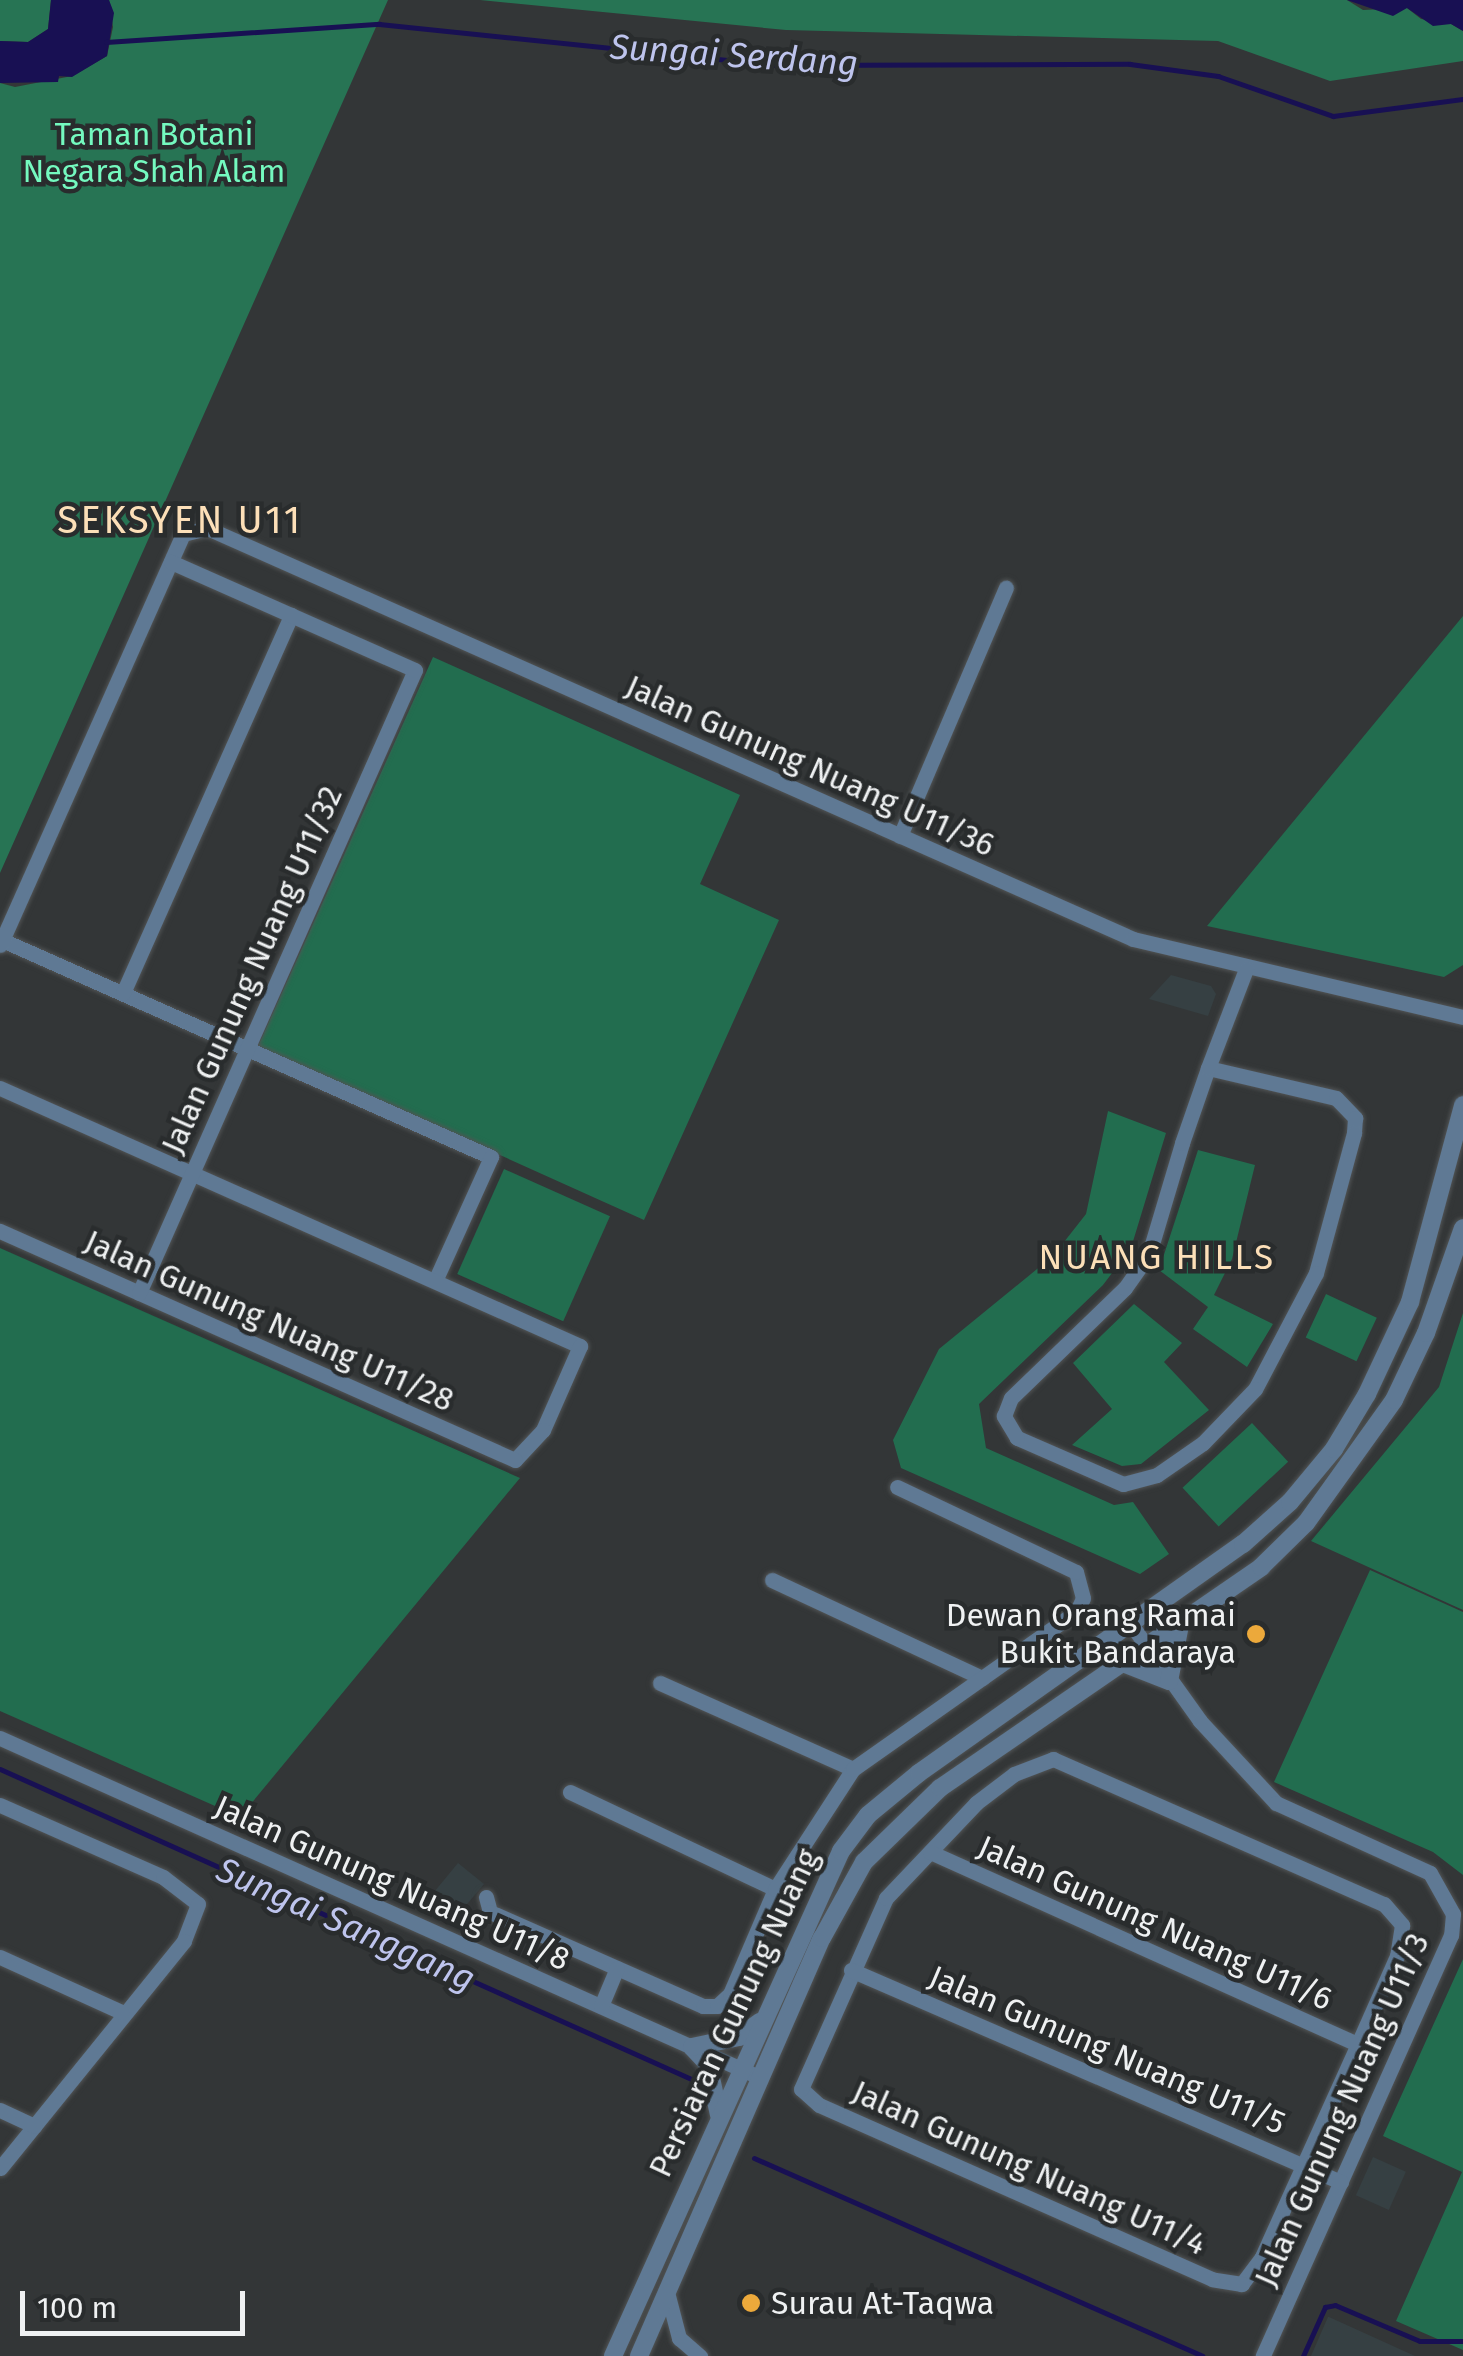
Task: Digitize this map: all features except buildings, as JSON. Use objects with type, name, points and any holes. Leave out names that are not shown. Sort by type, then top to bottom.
[{"type":"street","name":"Jalan Gunung Nuang U11/36","points":[[171,562],[183,534],[206,528],[1133,939],[1246,969],[1463,1017]]},
{"type":"street","points":[[0,1088],[436,1281],[491,1157],[1,942],[171,562],[291,615],[123,993]]},
{"type":"street","points":[[900,836],[1006,588]]},
{"type":"street","name":"Jalan Gunung Nuang U11/32","points":[[139,1293],[415,670],[291,615]]},
{"type":"street","points":[[1208,1068],[1336,1098],[1355,1118],[1354,1134],[1316,1272],[1255,1389],[1188,1454],[1138,1484],[1124,1484],[1016,1438],[1004,1416],[1011,1398],[1126,1288],[1149,1254],[1208,1068],[1246,969]]},
{"type":"street","name":"Persiaran Gunung Nuang","points":[[613,2356],[760,2022],[841,1850],[868,1815],[1128,1620],[1243,1544],[1290,1502],[1334,1449],[1410,1302],[1463,1105]]},
{"type":"street","name":"Persiaran Gunung Nuang","points":[[639,2356],[822,1938],[864,1862],[892,1829],[1118,1661],[1261,1567],[1353,1466],[1426,1333],[1463,1228]]},
{"type":"street","name":"Jalan Gunung Nuang U11/28","points":[[0,1231],[515,1460],[543,1430],[580,1346],[436,1281]]},
{"type":"street","points":[[486,1897],[490,1912],[617,1968],[717,2006],[730,1994],[775,1888],[853,1769],[1077,1610],[1084,1583],[1076,1572],[898,1487]]},
{"type":"street","points":[[772,1580],[982,1678]]},
{"type":"street","name":"Jalan Gunung Nuang U11/3","points":[[1128,1620],[1168,1681],[1276,1803],[1430,1873],[1447,1894],[1451,1935],[1263,2356]]},
{"type":"street","points":[[1118,1661],[1168,1681],[1181,1620]]},
{"type":"street","points":[[660,1683],[853,1769]]},
{"type":"street","name":"Jalan Gunung Nuang U11/8","points":[[0,1738],[761,2078]]},
{"type":"street","points":[[851,1970],[886,1898],[930,1852],[1014,1774],[1053,1759],[1067,1762],[1384,1904],[1402,1925],[1397,1956],[1303,2165]]},
{"type":"street","points":[[570,1792],[775,1888]]},
{"type":"street","points":[[0,1806],[163,1877],[198,1904],[184,1941],[121,2012],[0,2168]]},
{"type":"street","name":"Jalan Gunung Nuang U11/6","points":[[930,1852],[1358,2044]]},
{"type":"street","points":[[0,1957],[121,2012]]},
{"type":"street","points":[[601,2006],[617,1968]]},
{"type":"street","name":"Jalan Gunung Nuang U11/5","points":[[851,1970],[1340,2182]]},
{"type":"street","name":"Jalan Gunung Nuang U11/4","points":[[851,1970],[801,2088],[819,2106],[1212,2279],[1242,2284],[1262,2257],[1303,2165]]},
{"type":"street","points":[[692,2047],[728,2041],[760,2022]]},
{"type":"street","points":[[692,2047],[708,2064],[719,2116]]},
{"type":"street","points":[[0,2110],[35,2126]]},
{"type":"street","points":[[668,2292],[679,2338],[699,2356]]},
{"type":"street","points":[[689,2356],[699,2356]]},
{"type":"shaded area","points":[[51,0],[109,0],[114,13],[107,56],[72,77],[59,76],[58,82],[0,83],[0,41],[28,42],[48,29]]},
{"type":"shaded area","points":[[1347,0],[1463,0],[1463,31],[1451,24],[1433,26],[1407,8],[1393,16]]},
{"type":"shaded area","points":[[1171,975],[1211,986],[1216,994],[1208,1016],[1149,999]]},
{"type":"shaded area","points":[[458,1863],[484,1884],[457,1916],[425,1903]]},
{"type":"shaded area","points":[[1373,2157],[1406,2172],[1389,2210],[1356,2195]]},
{"type":"shaded area","points":[[1329,2317],[1415,2356],[1311,2356]]},
{"type":"green space","points":[[0,0],[51,0],[48,29],[28,42],[0,41]]},
{"type":"green space","name":"Taman Botani Negara Shah Alam","points":[[109,0],[388,0],[0,873],[0,83],[15,87],[72,76],[107,56],[113,27]]},
{"type":"green space","points":[[480,0],[1347,0],[1363,10],[1407,8],[1421,19],[1451,24],[1463,31],[1463,61],[1330,81],[1218,41],[786,30]]},
{"type":"green space","points":[[1463,616],[1463,965],[1444,977],[1207,926]]},
{"type":"green space","points":[[433,657],[740,795],[700,884],[779,920],[644,1220],[258,1046]]},
{"type":"green space","points":[[1108,1111],[1166,1133],[1131,1248],[1103,1285],[979,1404],[986,1448],[1114,1505],[1133,1502],[1169,1554],[1140,1574],[901,1468],[893,1440],[939,1349],[1053,1256],[1086,1214]]},
{"type":"green space","points":[[1198,1150],[1255,1165],[1232,1259],[1214,1295],[1273,1324],[1247,1367],[1193,1329],[1208,1307],[1159,1270]]},
{"type":"green space","points":[[504,1169],[610,1216],[563,1321],[457,1274]]},
{"type":"green space","points":[[0,1248],[520,1478],[240,1817],[0,1711]]},
{"type":"green space","points":[[1326,1294],[1377,1318],[1356,1361],[1306,1338]]},
{"type":"green space","points":[[1134,1304],[1182,1343],[1164,1362],[1209,1410],[1141,1464],[1122,1466],[1072,1445],[1112,1409],[1073,1363]]},
{"type":"green space","points":[[1463,1313],[1463,1610],[1311,1541],[1439,1387]]},
{"type":"green space","points":[[1252,1423],[1288,1462],[1219,1527],[1183,1488]]},
{"type":"green space","points":[[1370,1570],[1463,1612],[1463,1875],[1433,1852],[1274,1782]]},
{"type":"green space","points":[[1463,1959],[1463,2350],[1396,2321],[1462,2172],[1383,2136]]},
{"type":"waterway","name":"Sungai Serdang","points":[[106,42],[379,24],[778,65],[1130,64],[1218,76],[1333,116],[1463,99]]},
{"type":"waterway","name":"Sungai Sanggang","points":[[0,1769],[691,2079]]},
{"type":"waterway","name":"Sungai Sanggang","points":[[754,2158],[1202,2356]]},
{"type":"waterway","name":"Sungai Sanggang","points":[[1303,2356],[1325,2307],[1335,2305],[1420,2341],[1463,2341]]},
{"type":"place","name":"Dewan Orang Ramai Bukit Bandaraya","points":[[1256,1634]]},
{"type":"place","name":"Surau At-Taqwa","points":[[751,2303]]},
{"type":"district","name":"SEKSYEN U11","points":[[180,521]]},
{"type":"district","name":"NUANG HILLS","points":[[1157,1257]]}]
